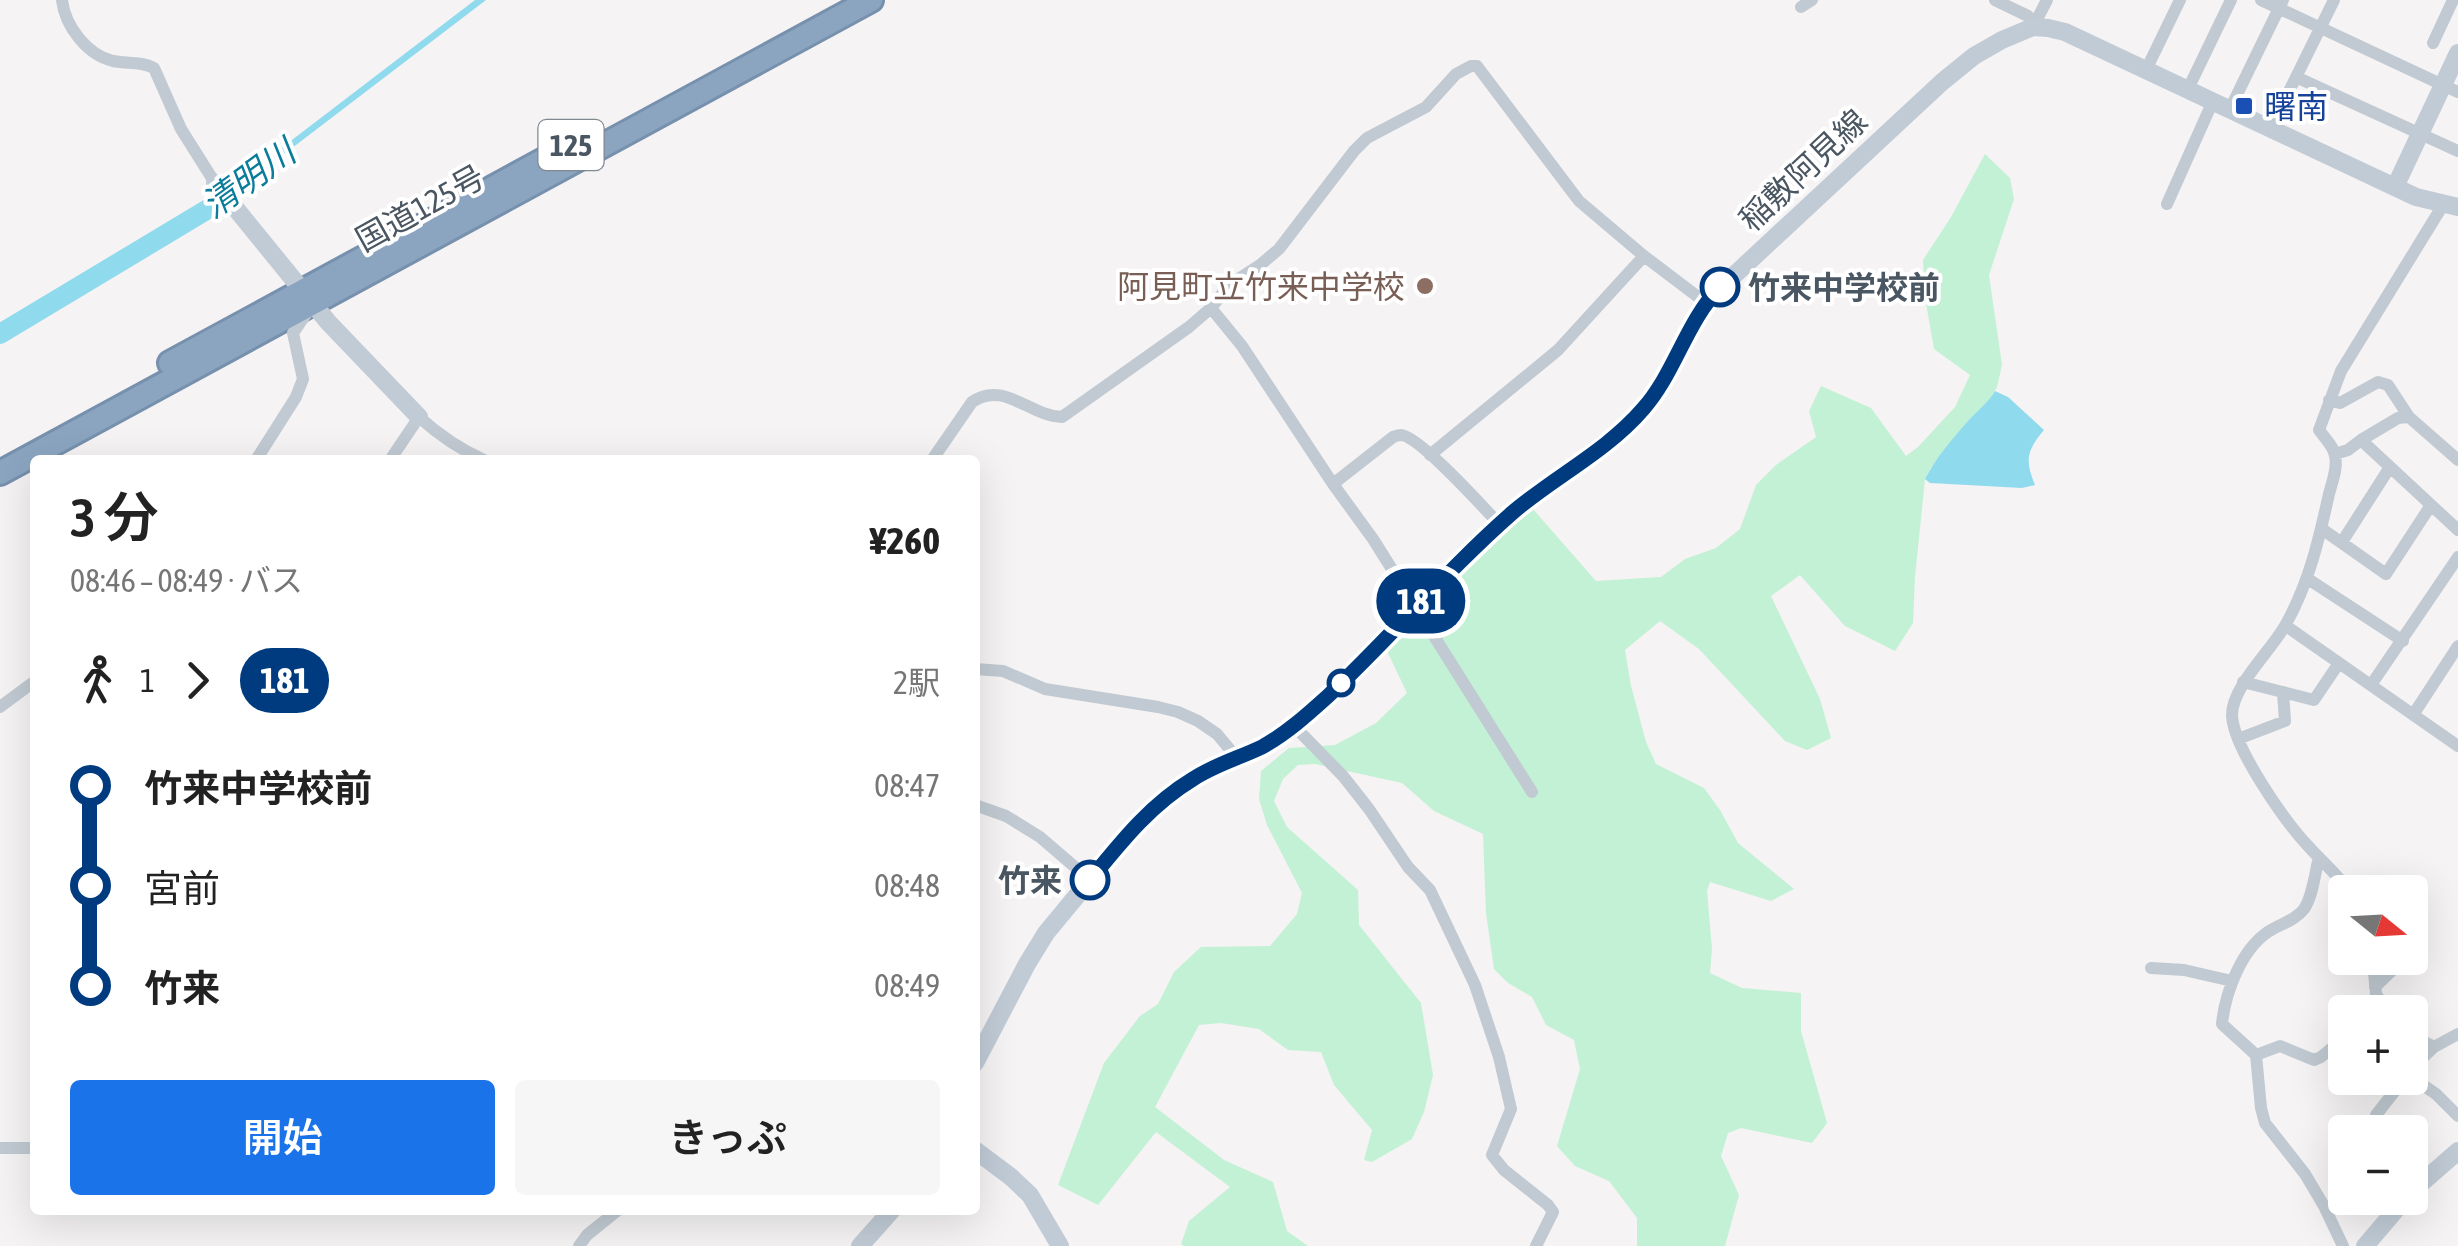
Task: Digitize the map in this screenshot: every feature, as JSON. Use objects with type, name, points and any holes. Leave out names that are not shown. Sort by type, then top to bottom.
[{"type":"highway","name":"国道125号","points":[[32,455],[839,0]]},
{"type":"highway","name":"国道125号","points":[[0,456],[870,0]]},
{"type":"highway","name":"国道125号","points":[[0,473],[30,456]]},
{"type":"main road","points":[[2034,27],[2065,32],[2395,187],[2450,206]]},
{"type":"main road","name":"稲敷阿見線","points":[[980,1054],[1046,932],[1151,810],[1195,777],[1259,748],[1294,726],[1499,524],[1643,410],[1668,374],[1706,303],[1740,268],[1952,74],[1987,48],[2034,27]]},
{"type":"main road","points":[[2395,187],[2420,134],[2450,89],[2458,53]]},
{"type":"main road","points":[[215,183],[352,348],[418,417]]},
{"type":"main road","points":[[2428,1177],[2458,1151]]},
{"type":"main road","points":[[980,1154],[1030,1195],[1060,1246]]},
{"type":"main road","points":[[860,1246],[888,1215]]},
{"type":"main road","points":[[2365,1246],[2391,1215]]},
{"type":"street","points":[[62,0],[63,12],[82,42],[99,56],[154,68],[181,130],[215,183]]},
{"type":"street","points":[[1995,0],[2028,16],[2034,27]]},
{"type":"street","points":[[2034,27],[2047,0]]},
{"type":"street","points":[[2146,70],[2180,0]]},
{"type":"street","points":[[2188,89],[2231,0]]},
{"type":"street","points":[[2260,0],[2281,4],[2320,28],[2450,89]]},
{"type":"street","points":[[2271,128],[2334,0]]},
{"type":"street","points":[[2433,43],[2453,0]]},
{"type":"street","points":[[2168,204],[2281,4]]},
{"type":"street","points":[[935,455],[972,402],[981,396],[1005,396],[1062,417],[1190,327],[1229,286],[1260,265],[1290,237],[1367,138],[1426,107],[1456,74],[1471,66],[1477,66],[1580,202],[1706,303]]},
{"type":"street","points":[[2296,77],[2458,152]]},
{"type":"street","points":[[2338,875],[2284,817],[2238,739],[2232,714],[2243,682],[2286,626],[2308,579],[2335,471],[2336,454],[2320,430],[2341,371],[2361,335],[2450,206]]},
{"type":"street","points":[[1430,455],[1558,350],[1644,256]]},
{"type":"street","points":[[259,455],[304,379],[293,333],[308,297]]},
{"type":"street","points":[[1211,308],[1242,346],[1373,540],[1532,792]]},
{"type":"street","points":[[2329,400],[2340,403],[2378,382],[2388,385],[2409,417],[2458,460]]},
{"type":"street","points":[[393,455],[418,417],[472,455]]},
{"type":"street","points":[[2336,454],[2398,418],[2409,417]]},
{"type":"street","points":[[1333,484],[1400,434],[1430,455],[1499,524]]},
{"type":"street","points":[[2360,440],[2458,530]]},
{"type":"street","points":[[2342,542],[2390,468]]},
{"type":"street","points":[[2322,529],[2386,574],[2431,505]]},
{"type":"street","points":[[2372,686],[2458,557]]},
{"type":"street","points":[[2308,579],[2403,640]]},
{"type":"street","points":[[2286,626],[2457,743]]},
{"type":"street","points":[[2414,715],[2458,646]]},
{"type":"street","points":[[2243,682],[2314,700],[2339,663]]},
{"type":"street","points":[[980,670],[1002,671],[1044,689],[1178,712],[1216,734],[1237,758]]},
{"type":"street","points":[[0,707],[30,685]]},
{"type":"street","points":[[2238,739],[2285,721],[2283,692]]},
{"type":"street","points":[[1294,726],[1344,776],[1408,867],[1430,890],[1475,985],[1511,1109],[1492,1155],[1553,1212],[1536,1246]]},
{"type":"street","points":[[980,807],[1006,816],[1040,838],[1090,880]]},
{"type":"street","points":[[2319,856],[2306,906],[2265,934],[2232,980],[2222,1024],[2256,1055],[2266,1122],[2305,1174],[2343,1246]]},
{"type":"street","points":[[2151,968],[2232,980]]},
{"type":"street","points":[[2374,975],[2377,995]]},
{"type":"street","points":[[2375,987],[2387,975]]},
{"type":"street","points":[[2428,1053],[2458,1034]]},
{"type":"street","points":[[2428,1044],[2434,1047]]},
{"type":"street","points":[[2256,1055],[2280,1046],[2314,1060],[2328,1051]]},
{"type":"street","points":[[2428,1089],[2458,1116]]},
{"type":"street","points":[[2376,1115],[2391,1095]]},
{"type":"street","points":[[0,1148],[30,1148]]},
{"type":"street","points":[[579,1246],[612,1215]]},
{"type":"green space","points":[[1985,154],[2010,178],[2014,199],[1989,275],[2002,365],[1997,387],[1986,405],[1969,420],[1925,479],[1913,623],[1895,651],[1845,626],[1800,575],[1771,596],[1820,699],[1831,738],[1807,750],[1785,741],[1699,649],[1660,621],[1625,650],[1646,742],[1656,764],[1704,788],[1738,843],[1794,889],[1771,901],[1710,882],[1707,891],[1710,973],[1742,988],[1801,993],[1801,1031],[1827,1123],[1812,1143],[1741,1128],[1728,1133],[1721,1156],[1739,1195],[1725,1246],[1637,1246],[1637,1218],[1609,1181],[1575,1166],[1557,1146],[1580,1069],[1574,1040],[1546,1025],[1532,997],[1494,969],[1486,913],[1483,834],[1434,811],[1402,783],[1315,764],[1298,765],[1283,779],[1274,801],[1287,827],[1358,890],[1359,925],[1421,1003],[1433,1075],[1412,1139],[1372,1162],[1364,1160],[1372,1130],[1334,1085],[1321,1052],[1288,1050],[1259,1029],[1221,1023],[1199,1025],[1155,1107],[1224,1160],[1273,1182],[1287,1231],[1308,1246],[1181,1244],[1189,1221],[1230,1187],[1156,1132],[1098,1205],[1058,1185],[1104,1063],[1140,1016],[1158,1004],[1174,972],[1201,947],[1270,946],[1297,914],[1302,893],[1267,825],[1259,799],[1261,771],[1289,748],[1335,745],[1376,723],[1407,693],[1386,649],[1532,508],[1596,581],[1661,577],[1685,559],[1716,548],[1740,529],[1756,485],[1776,465],[1816,437],[1809,411],[1821,386],[1871,408],[1906,456],[1955,407],[1970,375],[1934,349],[1923,260]]},
{"type":"water","points":[[475,0],[486,0],[233,193],[229,188]]},
{"type":"water","points":[[1995,391],[2008,397],[2044,430],[2029,456],[2035,485],[2022,488],[1930,483],[1925,479],[1939,456]]},
{"type":"waterway","name":"清明川","points":[[0,334],[218,203],[237,186]]},
{"type":"bus line","name":"181","points":[[1090,880],[1133,828],[1172,792],[1294,726],[1357,668],[1488,534],[1643,410],[1668,374],[1706,303],[1720,287]]},
{"type":"place","name":"曙南","points":[[2244,106]]},
{"type":"place","name":"阿見町立竹来中学校","points":[[1425,286]]},
{"type":"place","name":"竹来中学校前","points":[[1720,287]]},
{"type":"place","name":"竹来","points":[[1090,880]]}]
